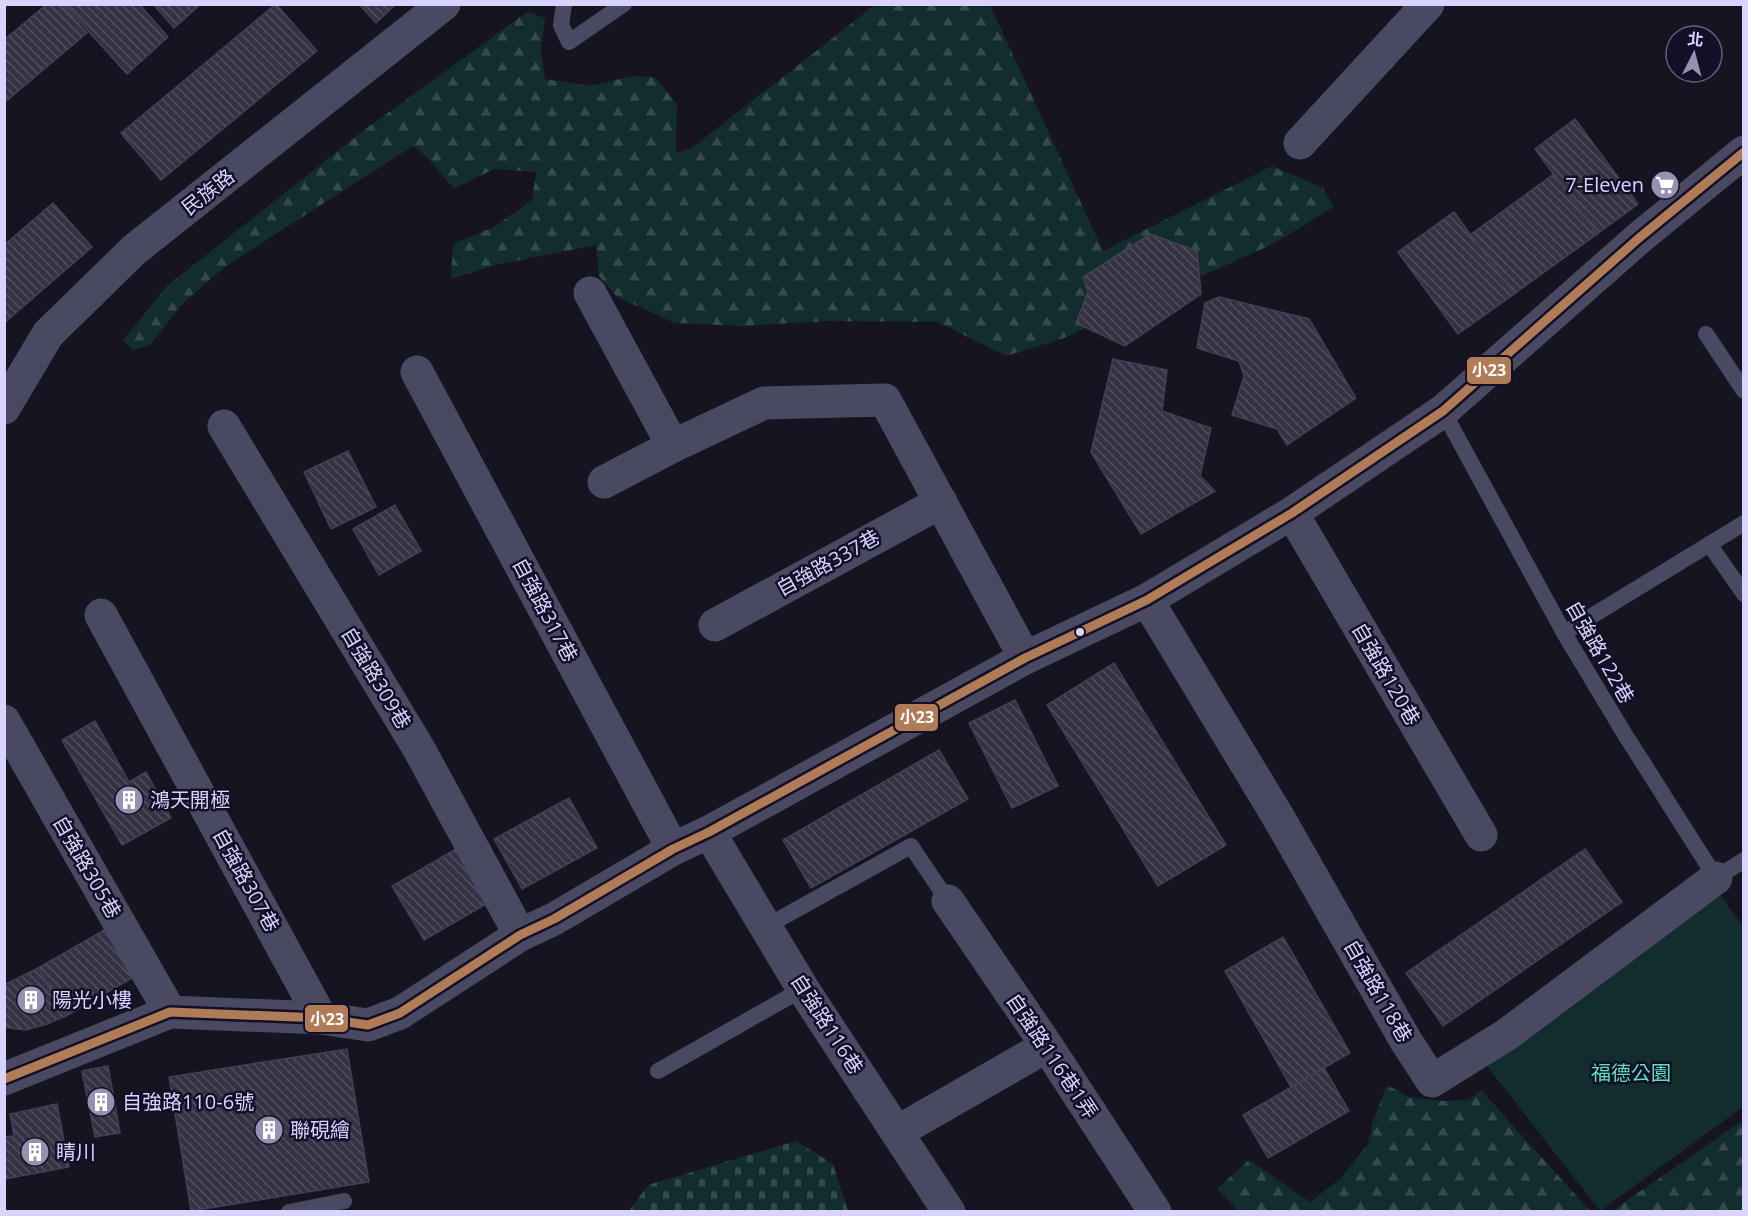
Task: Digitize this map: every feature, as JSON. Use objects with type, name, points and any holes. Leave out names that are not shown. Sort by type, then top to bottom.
[{"type":"street","name":"民族路","points":[[4,408],[48,334],[134,250],[444,4]]},
{"type":"street","points":[[1300,143],[1428,4]]},
{"type":"street","points":[[4,1079],[170,1012],[321,1018],[368,1025],[400,1013],[520,935],[554,919],[674,849],[1025,658],[1147,600],[1292,513],[1443,411],[1639,238],[1743,152]]},
{"type":"street","points":[[590,293],[673,446]]},
{"type":"street","name":"自強路317巷","points":[[417,372],[674,849]]},
{"type":"street","points":[[604,482],[764,403],[885,400],[1025,658]]},
{"type":"street","name":"自強路309巷","points":[[224,426],[419,749],[520,935]]},
{"type":"street","name":"自強路337巷","points":[[715,625],[941,502]]},
{"type":"street","name":"自強路120巷","points":[[1292,513],[1481,836]]},
{"type":"street","name":"自強路118巷","points":[[1147,600],[1277,815],[1406,1041],[1432,1081],[1506,1035],[1716,878]]},
{"type":"street","name":"自強路307巷","points":[[101,615],[321,1018]]},
{"type":"street","name":"自強路305巷","points":[[4,721],[170,1012]]},
{"type":"street","name":"自強路116巷","points":[[709,832],[803,989],[949,1212]]},
{"type":"street","name":"自強路116巷1弄","points":[[948,901],[1047,1046],[1155,1212]]},
{"type":"street","points":[[897,1132],[1047,1046]]},
{"type":"lane","points":[[564,4],[561,25],[569,42],[624,4]]},
{"type":"lane","points":[[1706,334],[1743,391]]},
{"type":"lane","name":"自強路122巷","points":[[1443,411],[1564,633],[1716,878]]},
{"type":"lane","points":[[1564,633],[1743,523]]},
{"type":"lane","points":[[1709,544],[1743,594]]},
{"type":"lane","points":[[765,927],[911,846],[948,901]]},
{"type":"lane","points":[[1716,878],[1743,860]]},
{"type":"lane","points":[[658,1071],[803,989]]},
{"type":"lane","points":[[289,1212],[344,1201]]},
{"type":"green space","points":[[875,5],[990,5],[1103,251],[1272,166],[1323,188],[1334,207],[1273,244],[1064,338],[1006,356],[938,322],[826,321],[741,326],[675,323],[617,297],[599,276],[596,245],[496,265],[451,279],[453,244],[494,227],[532,200],[536,172],[494,169],[454,189],[428,158],[413,146],[226,266],[183,303],[150,345],[133,350],[123,340],[167,286],[363,131],[527,12],[545,18],[541,49],[545,79],[590,86],[632,76],[655,77],[677,104],[676,153],[693,147]]},
{"type":"green space","name":"福德公園","points":[[1719,893],[1743,926],[1743,1107],[1600,1211],[1484,1062]]},
{"type":"green space","points":[[1387,1085],[1409,1097],[1444,1101],[1468,1100],[1481,1090],[1590,1211],[1239,1211],[1217,1189],[1249,1160],[1310,1202],[1340,1179],[1368,1144],[1373,1121]]},
{"type":"green space","points":[[1743,1120],[1743,1211],[1612,1211]]},
{"type":"green space","points":[[796,1141],[833,1164],[848,1211],[629,1211],[648,1185]]},
{"type":"building","points":[[47,4],[62,4],[87,33],[4,103],[4,40]]},
{"type":"building","points":[[64,4],[139,4],[168,37],[127,74]]},
{"type":"building","points":[[153,4],[201,4],[174,28]]},
{"type":"building","points":[[276,4],[317,51],[161,180],[121,133]]},
{"type":"building","points":[[359,4],[396,4],[376,23]]},
{"type":"building","points":[[1575,119],[1638,204],[1597,234],[1535,149]]},
{"type":"building","points":[[1554,174],[1597,234],[1514,294],[1470,235]]},
{"type":"building","points":[[53,203],[92,247],[4,323],[4,245]]},
{"type":"building","points":[[1454,212],[1514,294],[1458,334],[1398,252]]},
{"type":"building","points":[[1150,234],[1197,251],[1201,294],[1125,346],[1076,323],[1088,292],[1083,277]]},
{"type":"building","points":[[1219,297],[1309,319],[1356,398],[1287,445],[1277,429],[1232,415],[1244,376],[1239,361],[1197,348],[1205,303]]},
{"type":"building","points":[[1113,359],[1167,370],[1162,411],[1211,428],[1200,476],[1215,491],[1141,534],[1091,452]]},
{"type":"building","points":[[348,451],[376,507],[331,529],[304,472]]},
{"type":"building","points":[[395,505],[421,551],[379,575],[353,529]]},
{"type":"building","points":[[1114,663],[1226,845],[1158,886],[1047,705]]},
{"type":"building","points":[[1015,700],[1058,786],[1012,808],[969,723]]},
{"type":"building","name":"鴻天開極","points":[[95,721],[129,782],[146,772],[171,818],[122,845],[62,740]]},
{"type":"building","points":[[939,750],[968,799],[811,888],[783,840]]},
{"type":"building","points":[[569,798],[597,848],[522,889],[494,839]]},
{"type":"building","points":[[456,849],[488,903],[424,940],[392,886]]},
{"type":"building","points":[[1585,849],[1622,902],[1443,1026],[1406,973]]},
{"type":"building","points":[[106,929],[134,977],[66,1016],[38,968]]},
{"type":"building","points":[[1283,937],[1350,1053],[1291,1087],[1225,971]]},
{"type":"building","name":"陽光小樓","points":[[38,968],[66,1016],[25,1030],[4,1027],[4,985]]},
{"type":"building","name":"聯硯繪","points":[[347,1049],[369,1182],[191,1211],[169,1077]]},
{"type":"building","name":"自強路110-6號","points":[[108,1066],[120,1133],[95,1137],[82,1071]]},
{"type":"building","points":[[1324,1068],[1349,1111],[1268,1158],[1243,1115]]},
{"type":"building","name":"睛川","points":[[57,1104],[69,1167],[4,1179],[4,1137],[14,1136],[10,1114]]},
{"type":"transit line","name":"小23","points":[[4,1079],[170,1012],[321,1018],[368,1025],[400,1013],[520,935],[554,919],[673,849],[709,832],[1025,658],[1147,600],[1292,513],[1443,411],[1639,238],[1744,152]]},
{"type":"place","name":"7-Eleven","points":[[1665,185]]},
{"type":"place","name":"鴻天開極","points":[[129,800]]},
{"type":"place","name":"陽光小樓","points":[[31,1000]]},
{"type":"place","name":"自強路110-6號","points":[[101,1102]]},
{"type":"place","name":"聯硯繪","points":[[269,1130]]},
{"type":"place","name":"睛川","points":[[35,1152]]}]
